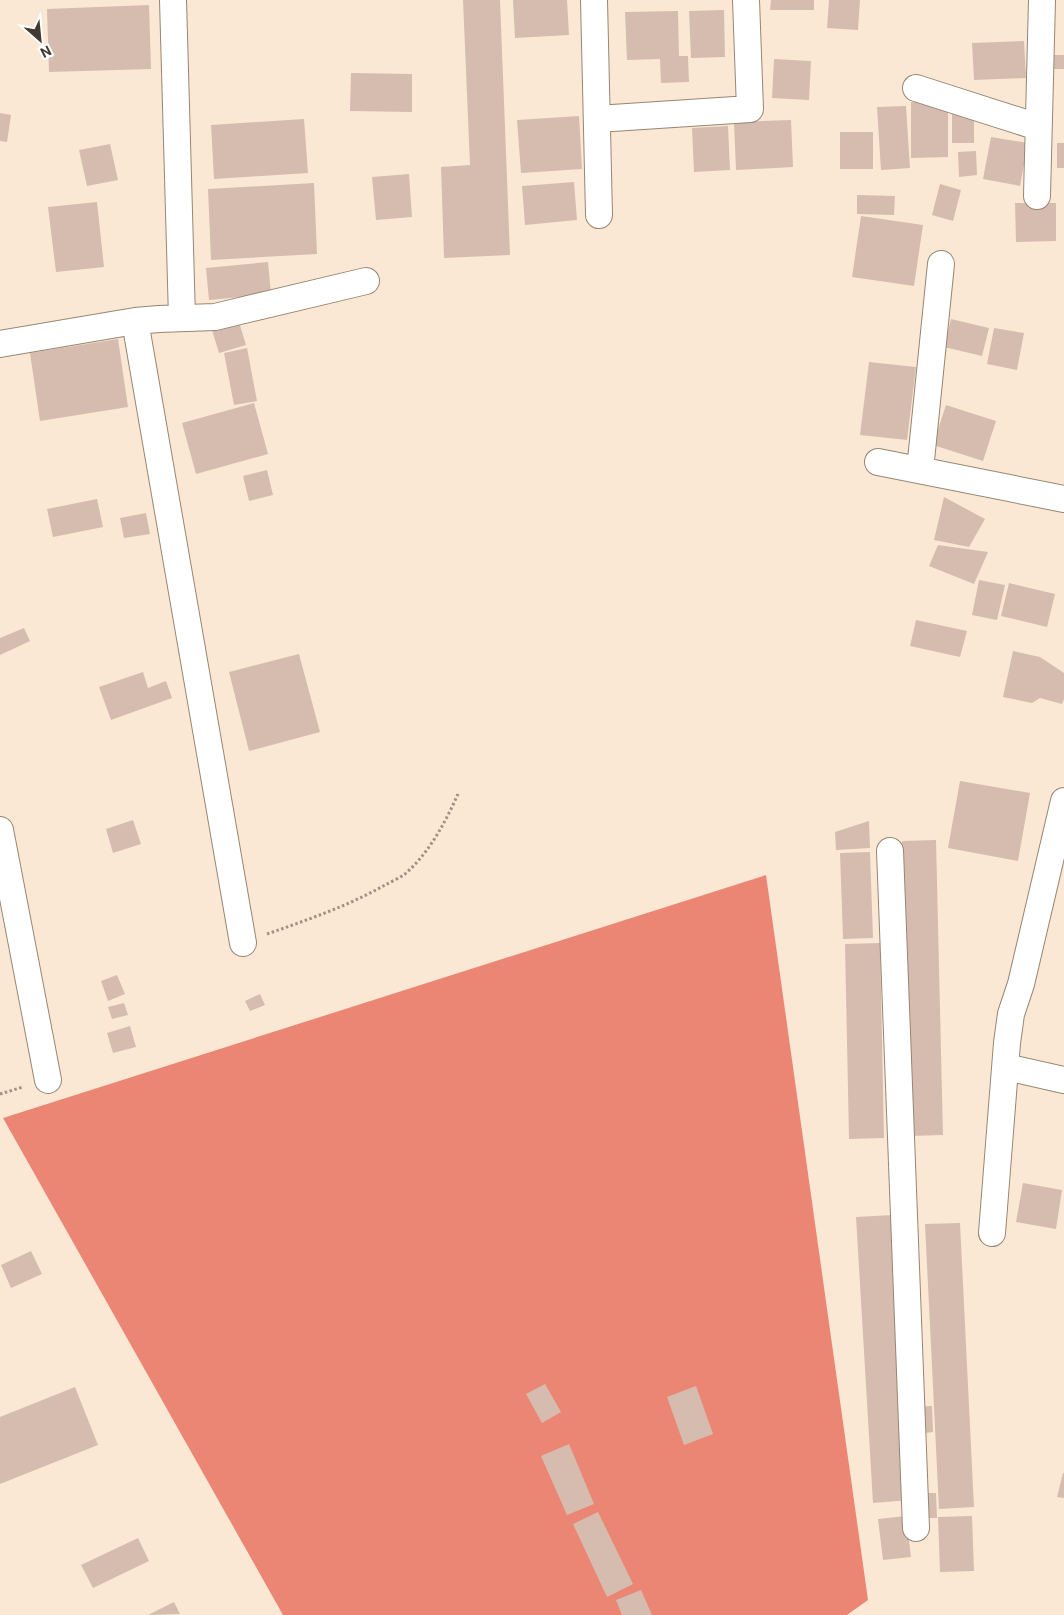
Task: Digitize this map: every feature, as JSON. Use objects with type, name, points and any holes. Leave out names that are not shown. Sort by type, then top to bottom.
[{"type":"street","points":[[172,0],[182,318]]},
{"type":"street","points":[[594,0],[599,215]]},
{"type":"street","points":[[597,119],[750,109],[746,0]]},
{"type":"street","points":[[1037,196],[1042,0]]},
{"type":"street","points":[[916,88],[1038,127]]},
{"type":"street","points":[[920,470],[942,264]]},
{"type":"street","points":[[0,344],[135,321],[215,317],[366,281]]},
{"type":"street","points":[[135,321],[243,943]]},
{"type":"street","points":[[878,462],[1064,499]]},
{"type":"street","points":[[992,1234],[1007,1043],[1012,1014],[1021,984],[1064,801]]},
{"type":"street","points":[[0,830],[48,1080]]},
{"type":"street","points":[[890,851],[916,1528]]},
{"type":"street","points":[[1006,1067],[1064,1080]]},
{"type":"path","points":[[243,943],[372,893],[404,874],[428,848],[447,818],[458,794]]},
{"type":"shaded area","points":[[766,875],[868,1600],[847,1615],[283,1615],[3,1118]]},
{"type":"building","points":[[463,0],[500,0],[510,255],[444,258],[441,167],[470,165]]},
{"type":"building","points":[[513,0],[567,0],[569,35],[515,38]]},
{"type":"building","points":[[771,0],[814,0],[814,10],[770,10]]},
{"type":"building","points":[[829,0],[860,0],[858,30],[827,28]]},
{"type":"building","points":[[149,5],[151,69],[49,72],[47,9]]},
{"type":"building","points":[[724,10],[725,57],[691,58],[689,11]]},
{"type":"building","points":[[678,11],[679,56],[688,56],[689,82],[661,83],[660,59],[627,60],[625,12]]},
{"type":"building","points":[[1024,41],[1026,78],[974,80],[972,43]]},
{"type":"building","points":[[1054,55],[1064,55],[1064,69],[1054,69]]},
{"type":"building","points":[[774,59],[811,61],[809,100],[772,98]]},
{"type":"building","points":[[351,73],[412,74],[412,112],[350,111]]},
{"type":"building","points":[[911,102],[948,102],[948,157],[911,158]]},
{"type":"building","points":[[906,106],[910,168],[881,170],[877,107]]},
{"type":"building","points":[[952,112],[974,112],[974,143],[952,143]]},
{"type":"building","points":[[0,113],[11,115],[7,142],[0,141]]},
{"type":"building","points":[[579,116],[582,169],[521,173],[517,120]]},
{"type":"building","points":[[304,119],[308,173],[214,179],[211,125]]},
{"type":"building","points":[[791,120],[793,167],[736,170],[734,122]]},
{"type":"building","points":[[728,126],[730,170],[694,172],[692,128]]},
{"type":"building","points":[[840,132],[873,132],[873,169],[840,169]]},
{"type":"building","points":[[991,137],[1028,143],[1020,186],[983,179]]},
{"type":"building","points":[[1057,143],[1064,143],[1064,168],[1057,168]]},
{"type":"building","points":[[110,144],[118,180],[87,186],[79,150]]},
{"type":"building","points":[[976,151],[977,175],[959,177],[958,152]]},
{"type":"building","points":[[409,174],[412,217],[376,220],[372,177]]},
{"type":"building","points":[[574,182],[577,220],[525,225],[522,186]]},
{"type":"building","points":[[314,183],[317,254],[211,260],[208,189]]},
{"type":"building","points":[[940,184],[961,190],[953,221],[932,215]]},
{"type":"building","points":[[857,195],[895,196],[894,215],[857,214]]},
{"type":"building","points":[[97,202],[104,267],[56,272],[48,207]]},
{"type":"building","points":[[1015,203],[1056,203],[1056,241],[1016,242]]},
{"type":"building","points":[[861,216],[923,225],[914,286],[852,277]]},
{"type":"building","points":[[268,262],[271,294],[209,300],[206,268]]},
{"type":"building","points":[[951,319],[989,328],[982,356],[944,347]]},
{"type":"building","points":[[239,322],[246,345],[219,353],[212,330]]},
{"type":"building","points":[[994,328],[1024,333],[1017,370],[987,364]]},
{"type":"building","points":[[118,339],[128,407],[40,421],[30,353]]},
{"type":"building","points":[[247,348],[257,401],[234,405],[224,353]]},
{"type":"building","points":[[869,362],[916,367],[907,440],[860,435]]},
{"type":"building","points":[[254,403],[268,454],[196,474],[182,423]]},
{"type":"building","points":[[946,405],[996,421],[983,461],[933,445]]},
{"type":"building","points":[[267,470],[273,495],[249,501],[243,476]]},
{"type":"building","points":[[944,497],[985,519],[969,547],[934,540]]},
{"type":"building","points":[[97,499],[103,527],[53,537],[47,509]]},
{"type":"building","points":[[146,513],[150,534],[124,538],[120,518]]},
{"type":"building","points":[[938,545],[988,552],[974,584],[929,566]]},
{"type":"building","points":[[979,580],[1005,585],[997,620],[972,615]]},
{"type":"building","points":[[1009,583],[1055,594],[1047,627],[1001,616]]},
{"type":"building","points":[[916,620],[967,631],[960,657],[910,646]]},
{"type":"building","points":[[24,628],[30,641],[0,655],[0,638]]},
{"type":"building","points":[[1013,651],[1040,657],[1064,673],[1064,699],[1062,704],[1040,698],[1032,703],[1003,697]]},
{"type":"building","points":[[299,654],[320,732],[249,751],[229,672]]},
{"type":"building","points":[[143,672],[148,688],[166,681],[172,698],[111,720],[99,687]]},
{"type":"building","points":[[960,781],[1030,793],[1018,861],[948,848]]},
{"type":"building","points":[[133,820],[141,844],[113,853],[106,829]]},
{"type":"building","points":[[869,821],[870,848],[836,850],[835,832]]},
{"type":"building","points":[[936,840],[943,1135],[909,1136],[902,841]]},
{"type":"building","points":[[870,852],[873,938],[843,939],[840,853]]},
{"type":"building","points":[[880,943],[884,1138],[849,1139],[845,944]]},
{"type":"building","points":[[117,975],[125,994],[108,1001],[101,981]]},
{"type":"building","points":[[260,994],[265,1005],[250,1011],[245,1001]]},
{"type":"building","points":[[124,1003],[128,1015],[112,1019],[108,1007]]},
{"type":"building","points":[[130,1026],[136,1047],[113,1053],[107,1033]]},
{"type":"building","points":[[1023,1183],[1062,1190],[1056,1229],[1016,1222]]},
{"type":"building","points":[[893,1215],[910,1500],[873,1503],[856,1217]]},
{"type":"building","points":[[960,1223],[974,1507],[939,1509],[925,1224]]},
{"type":"building","points":[[31,1251],[42,1274],[11,1288],[1,1265]]},
{"type":"building","points":[[545,1384],[561,1412],[542,1423],[526,1394]]},
{"type":"building","points":[[696,1386],[713,1434],[684,1445],[667,1397]]},
{"type":"building","points":[[75,1387],[98,1445],[0,1484],[0,1417]]},
{"type":"building","points":[[932,1406],[933,1432],[916,1434],[914,1407]]},
{"type":"building","points":[[569,1444],[594,1504],[567,1515],[541,1456]]},
{"type":"building","points":[[1064,1473],[1064,1498],[1057,1497]]},
{"type":"building","points":[[919,1493],[936,1493],[937,1518],[920,1518]]},
{"type":"building","points":[[598,1512],[633,1584],[607,1597],[573,1524]]},
{"type":"building","points":[[906,1516],[911,1557],[883,1560],[878,1519]]},
{"type":"building","points":[[972,1516],[974,1571],[940,1572],[938,1517]]},
{"type":"building","points":[[138,1538],[149,1561],[93,1588],[81,1565]]},
{"type":"building","points":[[641,1590],[652,1615],[622,1615],[616,1600]]},
{"type":"building","points":[[174,1602],[180,1614],[148,1615]]}]
